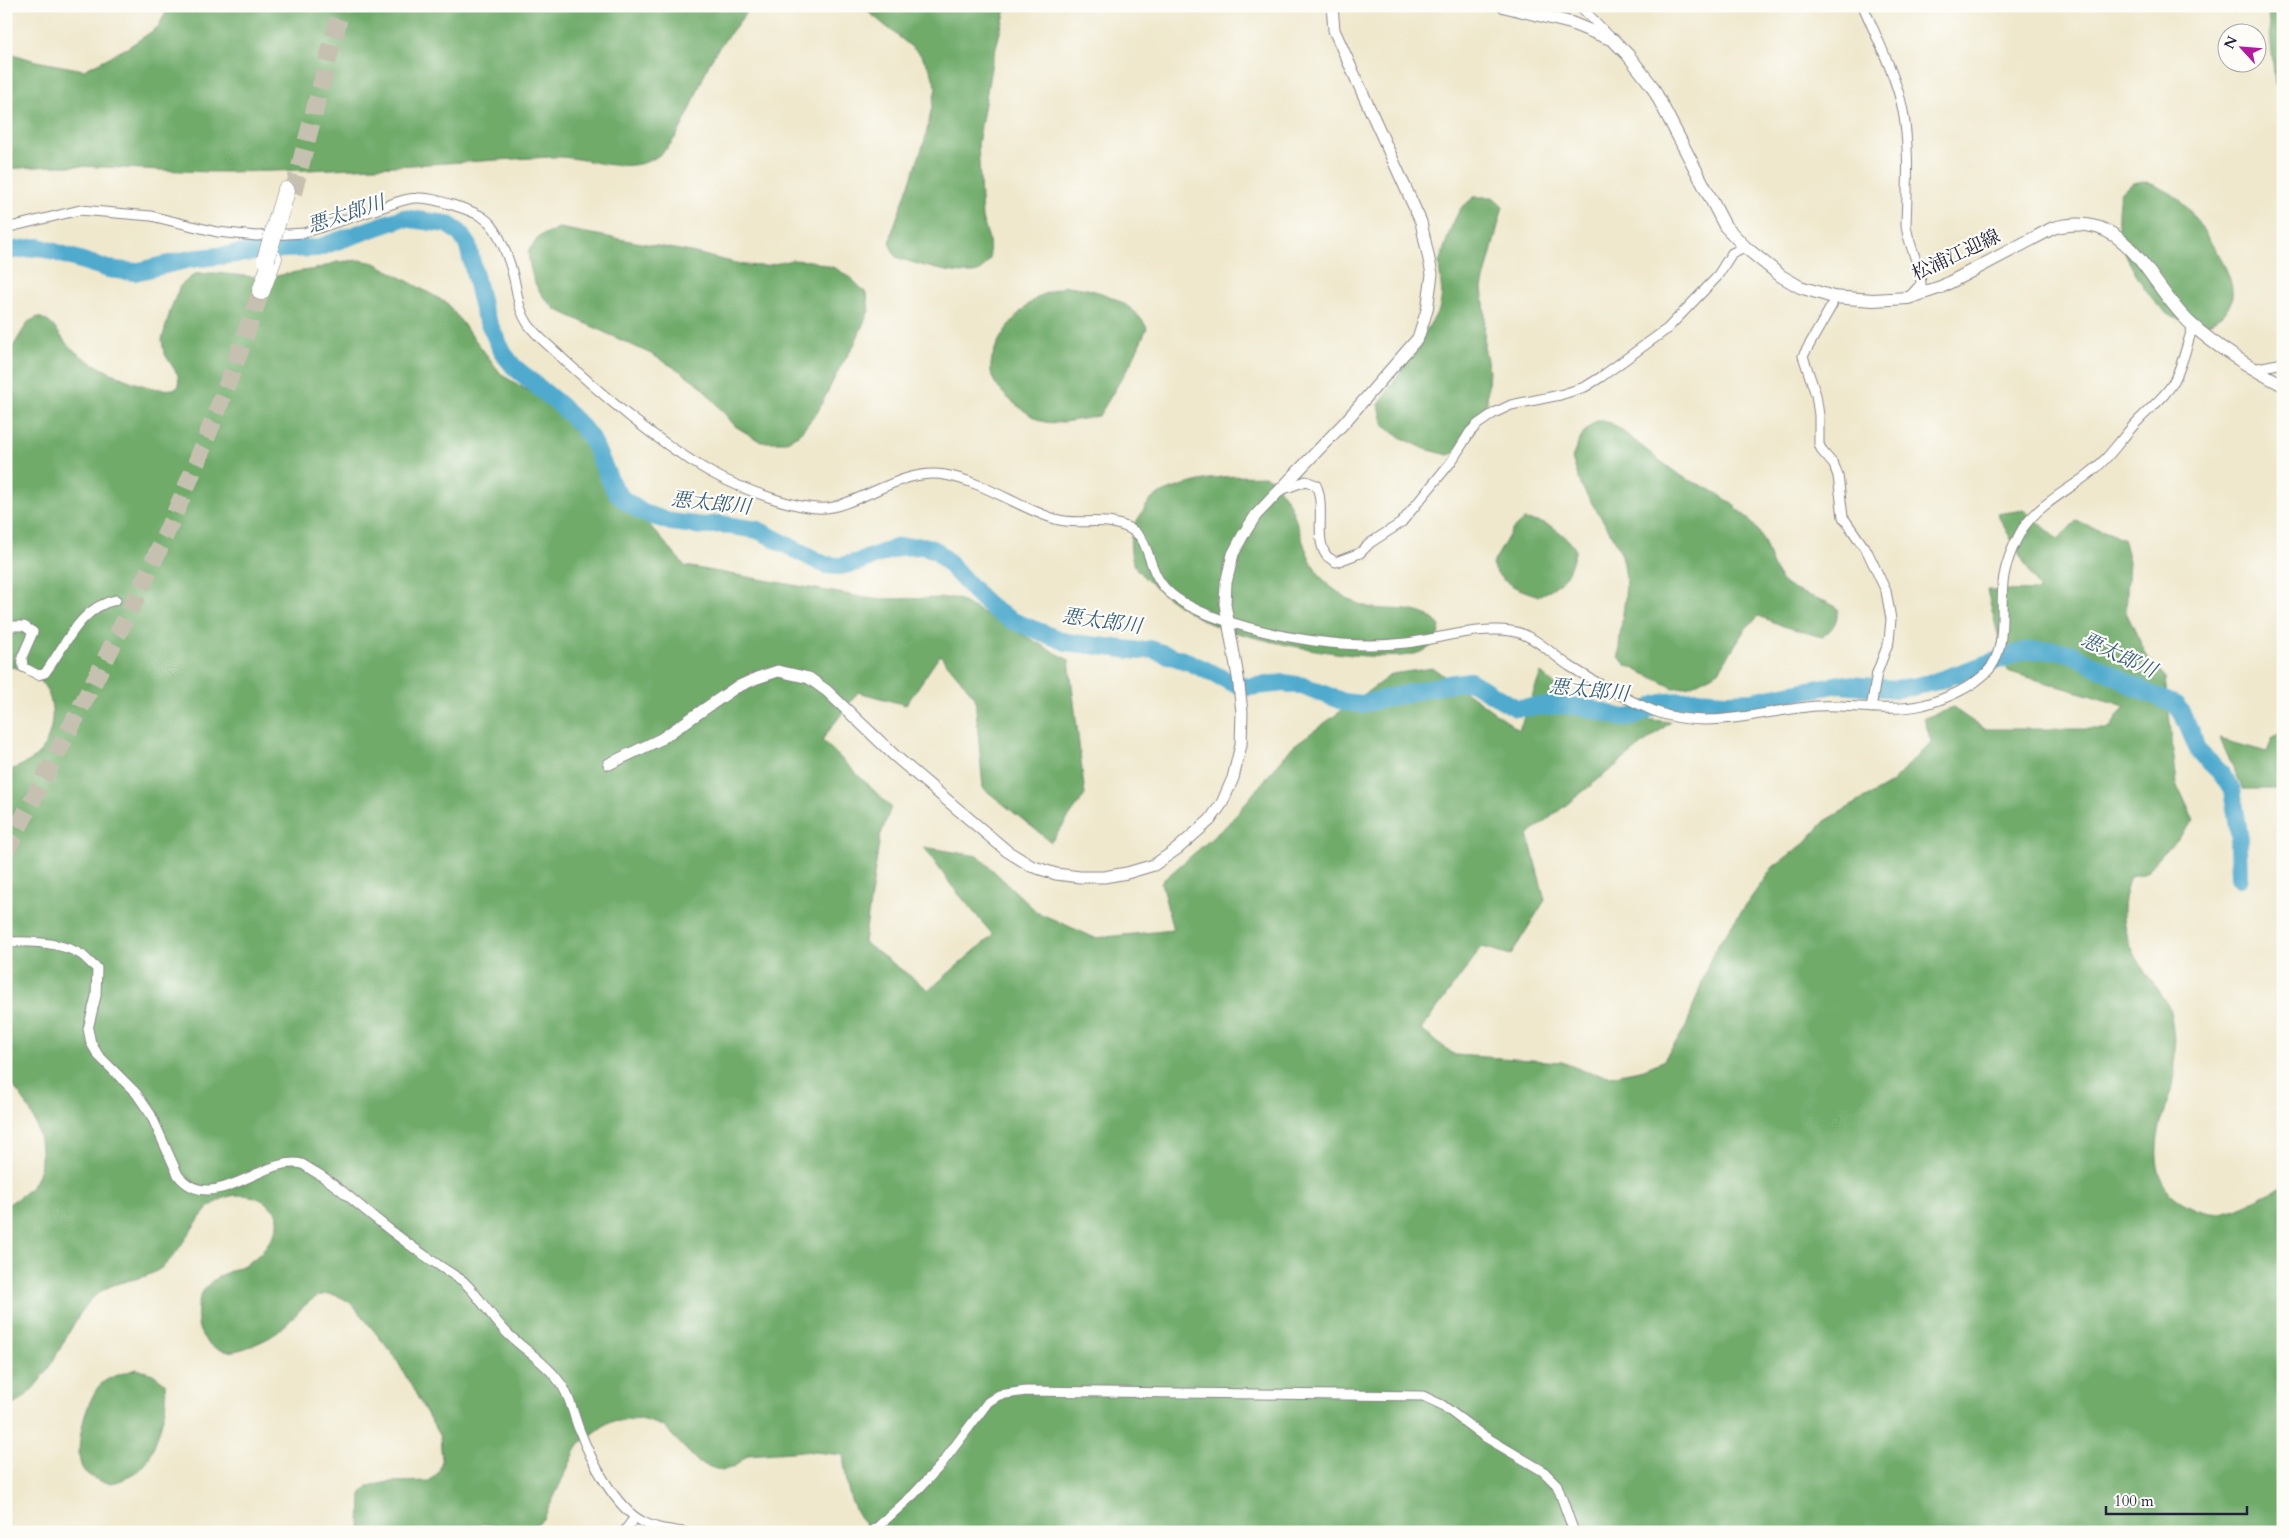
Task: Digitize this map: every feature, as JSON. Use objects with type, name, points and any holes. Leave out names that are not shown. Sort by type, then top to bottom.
[{"type":"highway","points":[[258,290],[289,192]]},
{"type":"main road","name":"松浦江迎線","points":[[1503,6],[1571,23],[1613,40],[1628,55],[1652,86],[1725,226],[1745,247],[1781,276],[1800,287],[1832,296],[1873,300],[1908,298],[1941,288],[2053,228],[2070,224],[2090,224],[2107,229],[2123,241],[2145,267],[2175,309],[2193,326],[2252,369],[2283,385]]},
{"type":"street","points":[[609,764],[661,739],[735,688],[757,678],[778,672],[809,678],[827,691],[902,763],[1007,851],[1031,866],[1056,874],[1080,877],[1104,877],[1127,873],[1154,865],[1177,850],[1210,820],[1222,803],[1233,778],[1241,745],[1242,712],[1230,622],[1225,604],[1226,583],[1233,554],[1256,516],[1344,423],[1418,338],[1427,310],[1432,274],[1421,222],[1334,30],[1332,6]]},
{"type":"street","points":[[1580,6],[1613,40]]},
{"type":"street","points":[[1863,6],[1883,52],[1903,110],[1907,150],[1906,226],[1908,239],[1921,271],[1921,284],[1908,298]]},
{"type":"street","points":[[6,228],[80,210],[151,216],[217,232],[256,236],[288,235],[304,233],[402,201],[420,197],[479,214],[490,222],[496,231],[514,274],[518,304],[535,332],[616,406],[710,472],[739,486],[789,502],[814,508],[830,508],[909,478],[929,474],[945,475],[973,483],[1051,518],[1069,522],[1111,522],[1130,528],[1142,536],[1159,582],[1175,597],[1210,615],[1230,622],[1288,636],[1371,645],[1404,643],[1485,631],[1514,631],[1535,641],[1563,662],[1606,688],[1656,712],[1674,718],[1700,721],[1729,719],[1815,706],[1871,708],[1918,706],[1957,693],[1990,670],[2000,640],[2003,581],[2007,566],[2023,530],[2035,515],[2058,495],[2110,457],[2130,429],[2171,388],[2183,361],[2193,326]]},
{"type":"street","points":[[1281,490],[1306,481],[1316,485],[1320,494],[1322,543],[1326,556],[1336,562],[1360,553],[1370,543],[1401,524],[1478,424],[1510,405],[1560,395],[1585,387],[1602,377],[1667,329],[1716,278],[1732,253],[1745,247]]},
{"type":"street","points":[[1832,296],[1832,304],[1804,356],[1816,394],[1819,416],[1819,444],[1822,451],[1834,465],[1838,476],[1842,517],[1868,553],[1886,591],[1891,619],[1889,641],[1877,673],[1871,708]]},
{"type":"street","points":[[2252,369],[2283,363]]},
{"type":"street","points":[[6,626],[24,626],[33,632],[22,657],[23,668],[38,675],[50,666],[81,621],[93,609],[116,600]]},
{"type":"street","points":[[6,942],[38,943],[68,948],[83,956],[97,968],[96,996],[88,1029],[91,1043],[98,1055],[136,1093],[151,1115],[178,1175],[184,1183],[195,1190],[212,1190],[241,1182],[284,1165],[302,1164],[334,1183],[369,1214],[463,1281],[474,1292],[498,1324],[558,1378],[603,1479],[635,1517],[658,1528],[684,1532]]},
{"type":"street","points":[[872,1532],[914,1494],[940,1466],[988,1402],[999,1395],[1035,1391],[1424,1396],[1543,1471],[1557,1485],[1574,1532]]},
{"type":"street","points":[[624,1532],[635,1517]]},
{"type":"green space","points":[[170,6],[750,6],[717,50],[709,64],[689,112],[673,142],[662,153],[649,161],[637,164],[624,166],[550,157],[306,170],[224,172],[61,166],[6,169],[6,52],[36,61],[84,70],[127,48],[157,28]]},
{"type":"green space","points":[[861,6],[1007,6],[992,62],[978,144],[982,218],[989,239],[990,259],[980,271],[973,273],[951,272],[914,263],[896,257],[890,245],[892,232],[925,140],[936,88],[931,71],[920,54]]},
{"type":"green space","points":[[2262,6],[2283,6],[2283,102],[2275,83],[2268,14]]},
{"type":"green space","points":[[2143,181],[2168,192],[2184,204],[2222,261],[2231,282],[2231,302],[2226,311],[2211,322],[2200,325],[2178,319],[2166,313],[2145,288],[2128,260],[2118,231],[2120,193],[2133,183]]},
{"type":"green space","points":[[1474,197],[1493,197],[1503,206],[1482,288],[1485,312],[1484,347],[1489,369],[1487,402],[1470,440],[1454,453],[1448,455],[1425,449],[1400,437],[1384,426],[1379,405],[1439,310],[1442,295],[1439,263],[1452,225],[1460,209]]},
{"type":"green space","points":[[559,228],[691,252],[744,265],[765,266],[792,260],[811,261],[835,268],[851,278],[867,294],[869,311],[854,345],[838,371],[817,413],[798,435],[785,442],[761,442],[735,426],[700,385],[680,371],[653,355],[555,309],[548,302],[535,283],[528,251],[540,236]]},
{"type":"green space","points":[[360,260],[375,263],[447,303],[502,375],[586,425],[608,460],[609,478],[685,566],[873,599],[956,598],[1069,660],[1085,795],[1051,842],[983,788],[975,697],[940,655],[906,705],[858,692],[822,740],[891,807],[880,837],[864,942],[929,990],[993,935],[951,885],[924,847],[978,856],[1037,912],[1095,938],[1173,930],[1161,882],[1227,825],[1293,746],[1392,674],[1433,668],[1519,730],[1541,673],[1588,713],[1671,722],[1528,835],[1545,900],[1511,955],[1482,947],[1421,1030],[1455,1055],[1562,1062],[1587,1072],[1610,1076],[1644,1069],[1663,1061],[1686,1027],[1709,962],[1720,941],[1773,867],[1805,843],[1825,821],[1891,783],[1931,742],[1924,718],[1953,708],[1984,729],[2109,729],[2125,706],[2007,671],[1987,590],[2040,591],[1997,514],[2024,510],[2058,539],[2076,521],[2123,538],[2129,561],[2126,612],[2147,656],[2165,678],[2177,784],[2194,821],[2144,874],[2130,877],[2123,905],[2123,917],[2128,940],[2140,963],[2167,1004],[2171,1015],[2175,1056],[2174,1080],[2172,1092],[2160,1127],[2157,1160],[2162,1180],[2167,1189],[2175,1197],[2188,1205],[2206,1212],[2220,1213],[2228,1211],[2283,1187],[2283,1532],[871,1532],[853,1505],[843,1455],[805,1451],[748,1455],[735,1466],[722,1471],[699,1463],[663,1426],[641,1419],[609,1422],[579,1444],[544,1518],[537,1524],[522,1529],[514,1529],[481,1524],[474,1532],[360,1532],[361,1494],[368,1486],[389,1482],[429,1481],[439,1472],[442,1459],[440,1437],[395,1357],[354,1306],[341,1297],[329,1294],[319,1296],[310,1301],[275,1334],[243,1349],[234,1351],[222,1350],[214,1347],[205,1339],[200,1332],[198,1324],[198,1303],[204,1289],[216,1278],[249,1263],[264,1249],[278,1226],[277,1215],[267,1204],[254,1197],[237,1195],[223,1199],[211,1206],[165,1265],[145,1276],[114,1285],[94,1297],[84,1308],[51,1364],[31,1391],[19,1401],[6,1408],[6,1206],[29,1189],[35,1181],[40,1169],[41,1155],[37,1127],[31,1113],[24,1100],[6,1080],[6,772],[30,760],[42,750],[52,723],[52,709],[49,696],[43,684],[34,675],[22,669],[6,667],[6,358],[28,322],[38,317],[49,322],[71,348],[107,371],[155,388],[169,389],[179,387],[178,375],[164,353],[162,340],[171,308],[180,286],[195,274],[215,273],[267,278],[316,269],[337,262]]},
{"type":"green space","points":[[1065,286],[1089,289],[1112,297],[1132,310],[1147,328],[1132,361],[1099,416],[1050,423],[1033,417],[1003,393],[996,385],[992,376],[991,361],[999,341],[1019,313],[1038,298]]},
{"type":"green space","points":[[1598,420],[1611,423],[1678,474],[1713,491],[1736,508],[1752,523],[1760,534],[1781,580],[1801,593],[1825,601],[1838,609],[1836,622],[1829,632],[1822,637],[1783,626],[1759,616],[1745,629],[1719,671],[1690,686],[1674,688],[1626,665],[1619,658],[1626,588],[1622,555],[1582,487],[1572,458],[1585,432]]},
{"type":"green space","points":[[1264,476],[1272,479],[1287,500],[1312,563],[1326,582],[1343,596],[1363,605],[1373,608],[1409,610],[1433,619],[1440,626],[1438,636],[1432,645],[1427,649],[1409,655],[1384,657],[1319,651],[1254,637],[1209,623],[1169,598],[1139,572],[1131,554],[1131,536],[1135,524],[1151,500],[1156,496],[1172,489],[1208,479]]},
{"type":"green space","points":[[1523,520],[1553,528],[1565,536],[1576,549],[1564,578],[1555,587],[1539,596],[1518,589],[1506,582],[1492,565],[1512,530]]},
{"type":"green space","points":[[2283,733],[2283,789],[2243,789],[2220,739],[2267,752],[2273,737]]},
{"type":"green space","points":[[137,1369],[153,1374],[165,1383],[166,1402],[158,1436],[151,1454],[138,1472],[112,1483],[100,1481],[85,1472],[81,1464],[79,1453],[80,1440],[86,1412],[96,1390],[102,1383],[114,1376]]},
{"type":"waterway","name":"悪太郎川","points":[[6,251],[39,247],[108,269],[135,272],[190,259],[284,249],[317,248],[403,218],[447,224],[460,233],[468,246],[484,313],[503,353],[514,367],[560,405],[582,427],[592,440],[614,489],[623,499],[643,513],[671,522],[704,526],[719,524],[758,530],[825,565],[840,566],[858,562],[899,547],[924,546],[937,551],[982,599],[996,611],[1013,621],[1066,642],[1140,651],[1150,649],[1189,662],[1235,684],[1248,687],[1284,683],[1304,686],[1344,702],[1362,704],[1448,684],[1470,681],[1516,708],[1564,705],[1588,708],[1623,718],[1633,717],[1658,704],[1667,702],[1698,700],[1752,701],[1840,684],[1895,689],[1912,687],[1934,682],[2024,651],[2054,650],[2070,653],[2146,692],[2176,705],[2182,713],[2199,752],[2221,773],[2232,790],[2240,839],[2238,845],[2239,878]]},
{"type":"tunnel","points":[[293,193],[342,6]]},
{"type":"tunnel","points":[[6,851],[161,546],[207,438],[261,291]]}]
